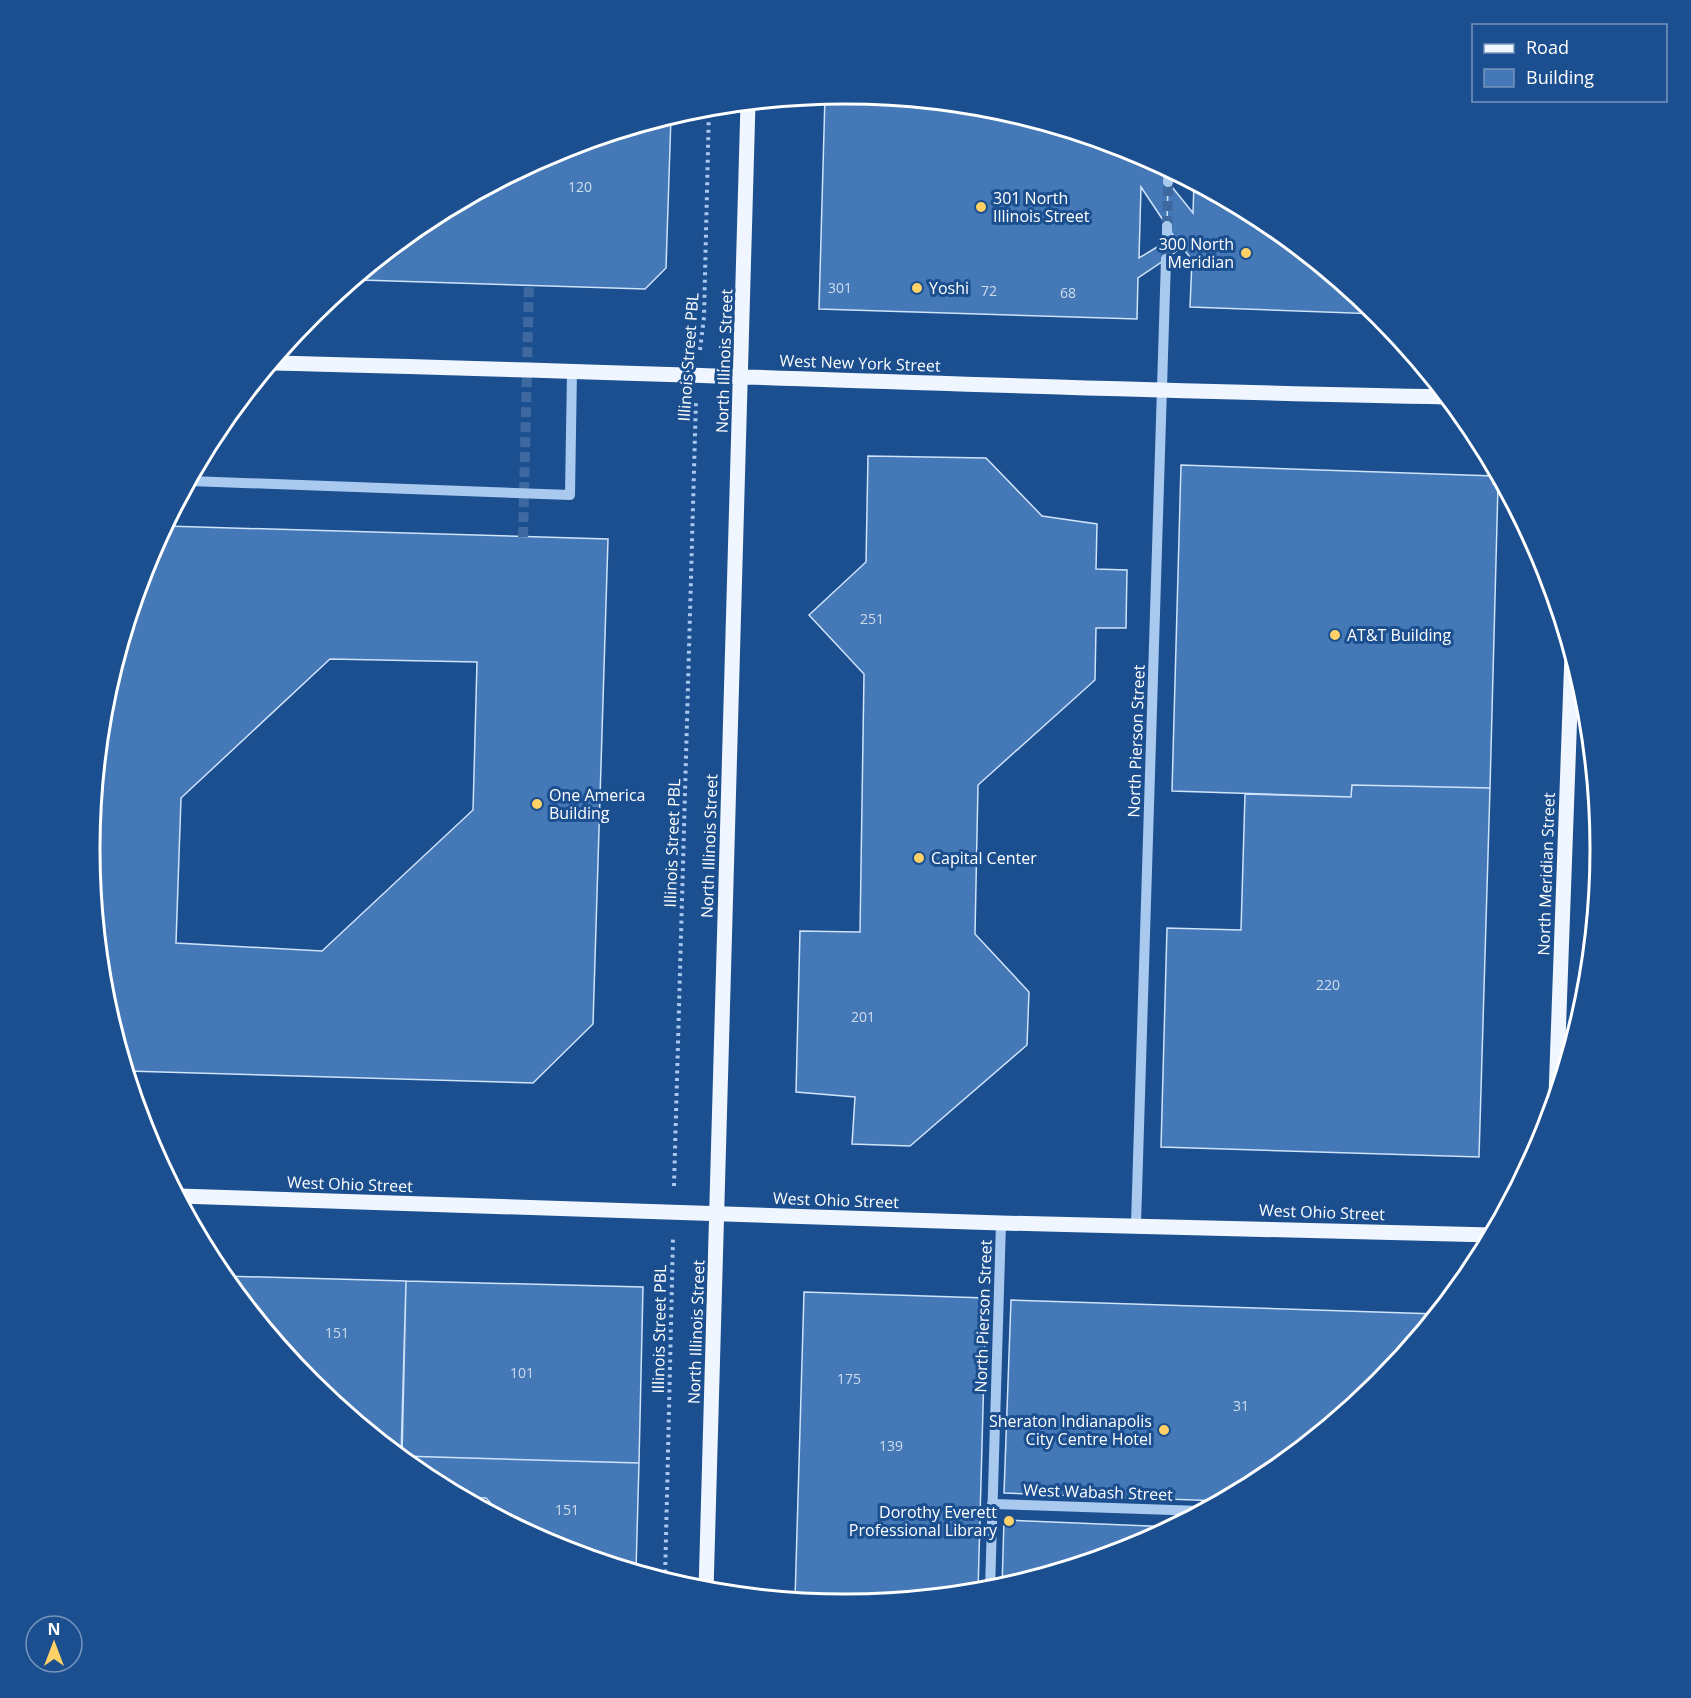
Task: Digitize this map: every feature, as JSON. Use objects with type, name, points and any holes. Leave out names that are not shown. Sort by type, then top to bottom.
[{"type":"main road","name":"North Illinois Street","points":[[706,1581],[748,110]]},
{"type":"main road","name":"West New York Street","points":[[281,363],[698,374],[1162,392],[1438,397]]},
{"type":"main road","name":"North Meridian Street","points":[[1557,1068],[1571,682]]},
{"type":"main road","name":"West Ohio Street","points":[[187,1197],[717,1212],[1001,1223],[1136,1224],[1483,1235]]},
{"type":"lane","points":[[1168,178],[1168,182]]},
{"type":"lane","points":[[1167,226],[1167,241]]},
{"type":"lane","name":"North Pierson Street","points":[[1136,1224],[1166,259]]},
{"type":"lane","points":[[197,481],[570,495],[572,370]]},
{"type":"lane","name":"North Pierson Street","points":[[990,1580],[1001,1223]]},
{"type":"lane","name":"West Wabash Street","points":[[992,1504],[1187,1511]]},
{"type":"path","name":"Illinois Street PBL","points":[[665,1572],[673,1211],[698,374],[704,317],[709,117]]},
{"type":"building","name":"301 North Illinois Street","points":[[825,105],[894,106],[943,110],[991,118],[1038,129],[1085,144],[1164,176],[1168,182],[1167,226],[1141,187],[1139,258],[1167,241],[1166,259],[1138,278],[1137,319],[819,309]]},
{"type":"building","points":[[671,125],[666,268],[645,289],[365,280],[432,230],[516,181],[606,144]]},
{"type":"building","name":"300 North Meridian","points":[[1168,182],[1193,213],[1194,191],[1259,230],[1299,258],[1363,313],[1190,307],[1192,260],[1182,247],[1166,259],[1167,241],[1173,235],[1167,226]]},
{"type":"building","name":"Capital Center","points":[[868,456],[986,458],[1042,516],[1097,524],[1096,569],[1127,570],[1126,628],[1096,628],[1095,680],[978,785],[975,934],[1029,992],[1027,1045],[910,1146],[852,1144],[855,1097],[796,1092],[800,931],[860,932],[864,674],[809,615],[866,562]]},
{"type":"building","name":"AT&T Building","points":[[1181,465],[1491,476],[1493,484],[1498,489],[1490,788],[1352,785],[1351,797],[1172,791]]},
{"type":"building","name":"One America Building","points":[[174,526],[608,539],[593,1024],[533,1083],[135,1071],[115,994],[107,946],[100,849],[102,800],[115,704],[126,656],[140,610]],"holes":[[[330,659],[477,662],[473,810],[322,951],[176,943],[181,798]]]},
{"type":"building","points":[[1352,785],[1490,788],[1479,1157],[1161,1147],[1167,928],[1241,930],[1245,794],[1351,797]]},
{"type":"building","points":[[235,1276],[406,1281],[401,1447],[354,1409],[319,1376],[285,1340]]},
{"type":"building","points":[[406,1281],[643,1287],[639,1463],[415,1456],[402,1447]]},
{"type":"building","points":[[804,1292],[986,1298],[978,1582],[894,1592],[846,1594],[795,1592]]},
{"type":"building","name":"Sheraton Indianapolis City Centre Hotel","points":[[1011,1300],[1428,1314],[1372,1376],[1337,1409],[1259,1468],[1206,1500],[1004,1493]]},
{"type":"building","points":[[415,1456],[639,1463],[636,1564],[560,1537],[516,1517],[491,1504],[486,1498],[473,1494]]},
{"type":"building","points":[[1004,1520],[1155,1526],[1085,1554],[1002,1577]]},
{"type":"tunnel","points":[[1167,226],[1168,182]]},
{"type":"tunnel","points":[[1166,259],[1167,241]]},
{"type":"tunnel","points":[[523,537],[529,285]]},
{"type":"place","name":"301 North Illinois Street","points":[[981,207]]},
{"type":"place","name":"300 North Meridian","points":[[1246,253]]},
{"type":"place","name":"Yoshi","points":[[917,288]]},
{"type":"place","name":"AT&T Building","points":[[1335,635]]},
{"type":"place","name":"One America Building","points":[[537,804]]},
{"type":"place","name":"Capital Center","points":[[919,858]]},
{"type":"place","name":"Sheraton Indianapolis City Centre Hotel","points":[[1164,1430]]},
{"type":"place","name":"Dorothy Everett Professional Library","points":[[1009,1521]]}]
